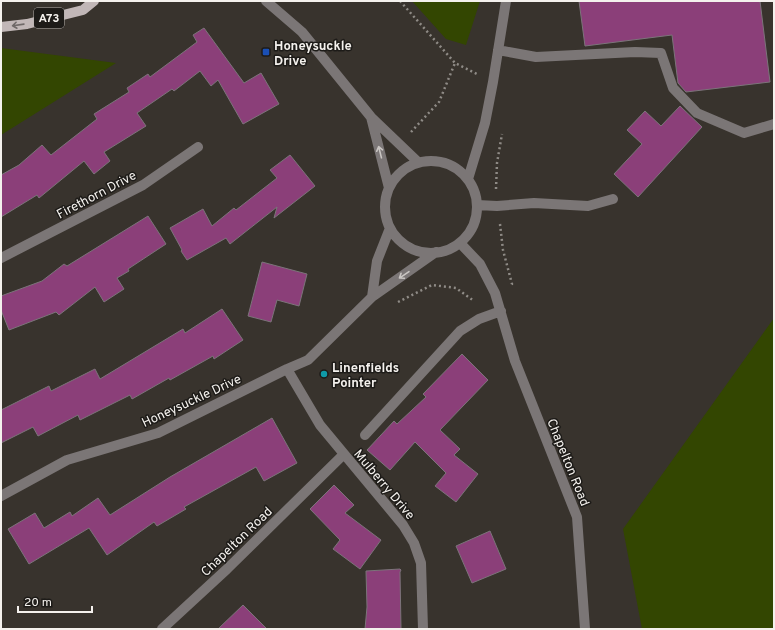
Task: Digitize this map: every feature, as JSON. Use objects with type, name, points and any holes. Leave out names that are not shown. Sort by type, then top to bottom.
[{"type":"main road","name":"A73","points":[[1,27],[27,24],[83,10],[94,1]]},
{"type":"street","points":[[266,1],[302,32],[371,117],[418,162]]},
{"type":"street","points":[[468,179],[485,123],[506,1]]},
{"type":"street","points":[[498,50],[536,57],[635,52],[661,53],[673,88],[697,113],[744,133],[774,124]]},
{"type":"street","points":[[371,117],[389,188]]},
{"type":"street","name":"Firethorn Drive","points":[[1,258],[143,185],[198,147]]},
{"type":"street","points":[[432,160],[445,163],[458,169],[468,179],[475,191],[477,206],[475,219],[469,232],[460,243],[449,249],[436,252],[422,252],[409,247],[398,239],[390,228],[386,215],[385,201],[389,188],[396,177],[406,168],[418,162],[432,160]]},
{"type":"street","points":[[477,206],[534,203],[588,206],[614,199]]},
{"type":"street","points":[[372,297],[377,261],[390,228]]},
{"type":"street","name":"Chapelton Road","points":[[460,243],[480,264],[495,293],[514,361],[577,517],[585,629]]},
{"type":"street","name":"Honeysuckle Drive","points":[[1,496],[67,460],[158,433],[308,360],[372,297],[436,252]]},
{"type":"street","points":[[365,435],[460,331],[479,319],[501,311]]},
{"type":"street","name":"Mulberry Drive","points":[[287,369],[320,425],[403,525],[414,543],[421,563],[423,629]]},
{"type":"street","name":"Chapelton Road","points":[[162,629],[227,569],[344,454]]},
{"type":"path","points":[[400,1],[455,63],[493,82]]},
{"type":"path","points":[[399,144],[439,102],[455,63]]},
{"type":"path","points":[[372,297],[399,302],[432,285],[456,288],[474,301],[495,293],[512,284],[503,250],[496,196],[497,163],[502,132]]},
{"type":"green space","points":[[412,1],[480,1],[466,45],[446,39]]},
{"type":"green space","points":[[1,48],[116,63],[1,135]]},
{"type":"green space","points":[[774,318],[774,629],[642,629],[623,529]]},
{"type":"building","points":[[579,1],[760,1],[770,82],[686,92],[678,83],[672,35],[585,46]]},
{"type":"building","points":[[204,28],[244,83],[261,73],[279,104],[243,124],[218,80],[211,86],[200,71],[174,91],[172,89],[137,113],[146,126],[104,152],[110,161],[94,174],[84,161],[39,198],[37,195],[1,217],[1,175],[19,165],[42,145],[51,155],[97,119],[94,114],[129,92],[127,88],[148,74],[150,77],[197,42],[193,35]]},
{"type":"building","points":[[680,106],[702,127],[638,197],[614,174],[642,144],[627,130],[645,111],[661,126]]},
{"type":"building","points":[[290,155],[315,186],[274,218],[277,207],[230,244],[226,238],[187,260],[170,228],[203,209],[212,226],[234,208],[236,210],[277,178],[270,170]]},
{"type":"building","points":[[148,216],[166,244],[117,278],[124,289],[104,302],[95,287],[59,315],[56,312],[9,330],[1,310],[1,296],[42,281],[64,264],[67,266]]},
{"type":"building","points":[[262,262],[307,274],[299,306],[277,300],[271,322],[248,316]]},
{"type":"building","points":[[222,309],[243,340],[214,359],[213,356],[132,399],[130,395],[80,420],[78,415],[38,436],[33,427],[1,443],[1,410],[49,386],[51,391],[95,369],[100,379],[183,329],[185,333]]},
{"type":"building","points":[[462,354],[488,380],[440,430],[460,449],[454,455],[478,474],[456,502],[435,486],[446,473],[415,442],[390,470],[367,450],[394,421],[397,424],[426,397],[423,394]]},
{"type":"building","points":[[272,418],[297,463],[264,481],[256,467],[184,507],[186,509],[157,526],[154,522],[107,555],[89,528],[29,564],[8,529],[35,513],[44,528],[70,512],[72,516],[98,498],[110,515],[170,477]]},
{"type":"building","points":[[334,485],[354,505],[345,513],[381,540],[360,569],[333,549],[340,540],[310,509]]},
{"type":"building","points":[[490,531],[506,569],[472,583],[456,546]]},
{"type":"building","points":[[400,569],[401,629],[365,629],[367,607],[366,571]]},
{"type":"building","points":[[243,605],[267,629],[218,629]]},
{"type":"place","name":"Honeysuckle Drive","points":[[266,52]]},
{"type":"place","name":"Linenfields Pointer","points":[[324,374]]}]
